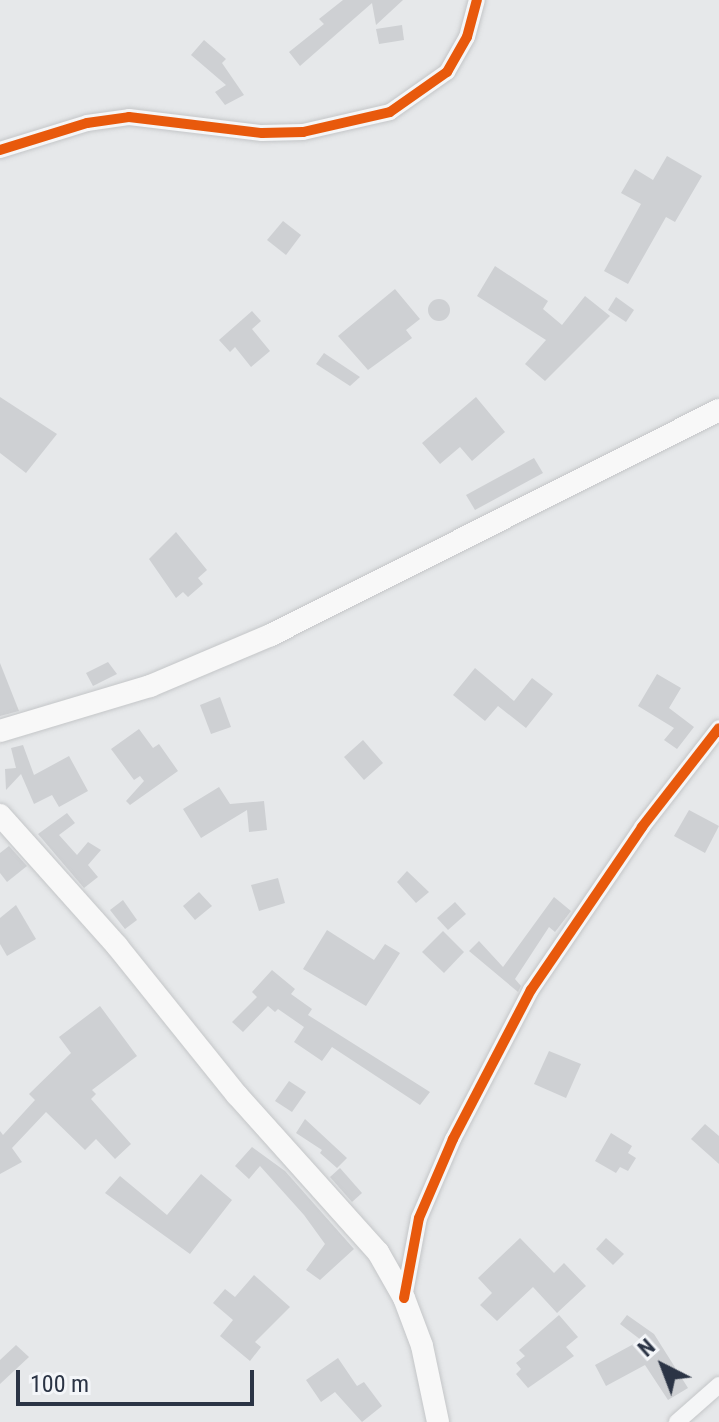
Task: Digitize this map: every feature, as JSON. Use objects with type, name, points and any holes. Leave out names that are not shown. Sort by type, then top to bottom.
[{"type":"main road","points":[[0,731],[150,686],[271,635],[719,410]]},
{"type":"main road","points":[[0,815],[117,946],[237,1095],[368,1241],[404,1298],[422,1346],[438,1422]]},
{"type":"street","points":[[0,150],[87,123],[129,117],[276,133],[303,132],[390,112],[447,72],[467,37],[477,0]]},
{"type":"street","points":[[404,1298],[419,1218],[453,1139],[531,990],[642,827],[719,728]]},
{"type":"street","points":[[677,1422],[719,1385]]},
{"type":"building","points":[[343,0],[403,0],[376,25],[372,3],[300,66],[289,52],[324,24],[319,19]]},
{"type":"building","points":[[402,25],[404,40],[379,44],[376,29]]},
{"type":"building","points":[[204,40],[226,59],[222,63],[244,95],[225,105],[215,92],[226,85],[191,55]]},
{"type":"building","points":[[667,156],[702,176],[675,222],[666,217],[628,284],[604,271],[641,204],[621,193],[635,169],[653,180]]},
{"type":"building","points":[[283,221],[301,235],[286,255],[267,240]]},
{"type":"building","points":[[495,266],[548,301],[543,309],[562,325],[585,296],[610,316],[545,381],[525,364],[546,340],[477,296]]},
{"type":"building","points":[[395,289],[420,319],[406,330],[412,338],[368,370],[338,336]]},
{"type":"building","points":[[616,297],[634,310],[626,322],[608,310]]},
{"type":"building","points":[[439,299],[447,302],[450,310],[447,318],[439,321],[431,318],[428,310],[431,302]]},
{"type":"building","points":[[252,311],[261,321],[252,329],[270,351],[251,367],[235,347],[230,352],[219,340]]},
{"type":"building","points":[[324,353],[360,377],[350,386],[316,364]]},
{"type":"building","points":[[0,397],[57,434],[26,473],[0,453]]},
{"type":"building","points":[[476,397],[505,432],[472,461],[460,447],[440,464],[422,443]]},
{"type":"building","points":[[534,458],[543,473],[475,510],[466,495]]},
{"type":"building","points":[[176,532],[207,570],[198,578],[203,584],[188,597],[183,592],[176,598],[149,559]]},
{"type":"building","points":[[108,662],[117,674],[93,686],[86,673]]},
{"type":"building","points":[[0,663],[19,711],[0,716]]},
{"type":"building","points":[[475,668],[514,701],[532,678],[553,694],[526,728],[498,706],[485,721],[453,695]]},
{"type":"building","points":[[657,674],[681,688],[669,708],[694,727],[677,749],[664,740],[674,728],[638,706]]},
{"type":"building","points":[[220,697],[231,727],[211,734],[200,705]]},
{"type":"building","points":[[139,729],[153,748],[159,744],[178,771],[130,805],[126,801],[144,781],[140,776],[134,780],[111,749]]},
{"type":"building","points":[[363,740],[383,763],[364,780],[344,757]]},
{"type":"building","points":[[23,745],[34,775],[69,756],[88,791],[59,807],[52,795],[34,804],[21,774],[6,790],[5,769],[16,768],[11,748]]},
{"type":"building","points":[[219,787],[230,804],[264,801],[267,830],[249,832],[247,810],[201,838],[183,809]]},
{"type":"building","points":[[689,810],[719,826],[705,853],[674,836]]},
{"type":"building","points":[[67,813],[75,823],[59,835],[77,855],[88,842],[101,850],[88,865],[98,877],[84,888],[38,834]]},
{"type":"building","points":[[9,846],[27,866],[7,882],[0,873],[0,853]]},
{"type":"building","points":[[407,871],[429,892],[416,903],[397,882]]},
{"type":"building","points":[[278,878],[285,903],[259,911],[251,885]]},
{"type":"building","points":[[199,892],[212,906],[195,920],[183,906]]},
{"type":"building","points":[[554,897],[571,911],[555,932],[549,927],[515,979],[521,986],[518,992],[469,951],[479,941],[503,967]]},
{"type":"building","points":[[123,900],[137,920],[125,929],[110,910]]},
{"type":"building","points":[[455,902],[466,914],[448,930],[437,918]]},
{"type":"building","points":[[16,905],[36,939],[7,956],[0,944],[0,918]]},
{"type":"building","points":[[327,930],[374,960],[385,944],[400,953],[366,1006],[303,969]]},
{"type":"building","points":[[443,931],[464,952],[444,973],[422,952]]},
{"type":"building","points":[[272,970],[295,989],[291,994],[312,1009],[308,1015],[430,1092],[420,1105],[332,1047],[322,1061],[294,1042],[304,1027],[278,1009],[275,1012],[268,1006],[243,1032],[232,1022],[257,997],[252,992]]},
{"type":"building","points":[[100,1006],[137,1056],[92,1090],[96,1094],[91,1099],[131,1144],[115,1159],[96,1139],[85,1150],[46,1112],[12,1148],[22,1162],[0,1174],[0,1131],[3,1135],[35,1100],[29,1094],[71,1053],[59,1037]]},
{"type":"building","points":[[549,1051],[581,1064],[566,1098],[534,1084]]},
{"type":"building","points":[[289,1081],[306,1092],[292,1112],[275,1101]]},
{"type":"building","points":[[305,1119],[347,1158],[337,1168],[320,1153],[322,1150],[296,1133]]},
{"type":"building","points":[[705,1124],[719,1136],[719,1164],[691,1139]]},
{"type":"building","points":[[611,1133],[632,1146],[628,1153],[636,1158],[628,1171],[620,1167],[616,1173],[595,1161]]},
{"type":"building","points":[[252,1147],[285,1171],[354,1249],[320,1280],[306,1270],[325,1244],[304,1215],[260,1166],[249,1179],[235,1166]]},
{"type":"building","points":[[340,1168],[362,1193],[352,1202],[330,1177]]},
{"type":"building","points":[[201,1174],[232,1200],[190,1254],[105,1193],[120,1176],[167,1215]]},
{"type":"building","points":[[520,1238],[554,1273],[564,1263],[586,1286],[557,1313],[533,1287],[497,1321],[480,1305],[492,1293],[478,1278]]},
{"type":"building","points":[[606,1238],[624,1254],[613,1265],[596,1249]]},
{"type":"building","points":[[254,1275],[290,1307],[255,1342],[261,1347],[250,1361],[220,1336],[233,1320],[213,1303],[225,1289],[235,1297]]},
{"type":"building","points":[[559,1315],[578,1337],[566,1347],[574,1356],[528,1388],[516,1374],[521,1369],[516,1363],[525,1356],[519,1350]]},
{"type":"building","points":[[627,1315],[654,1334],[688,1388],[668,1400],[645,1365],[606,1386],[595,1365],[641,1340],[620,1324]]},
{"type":"building","points":[[16,1345],[29,1357],[0,1384],[0,1360]]},
{"type":"building","points":[[338,1358],[357,1386],[364,1382],[382,1406],[362,1422],[335,1392],[321,1402],[306,1380]]},
{"type":"cycle path","points":[[0,150],[87,123],[129,117],[262,133],[303,132],[390,112],[447,72],[467,37],[477,0]]},
{"type":"cycle path","points":[[404,1298],[419,1218],[453,1139],[531,990],[642,827],[719,728]]}]
